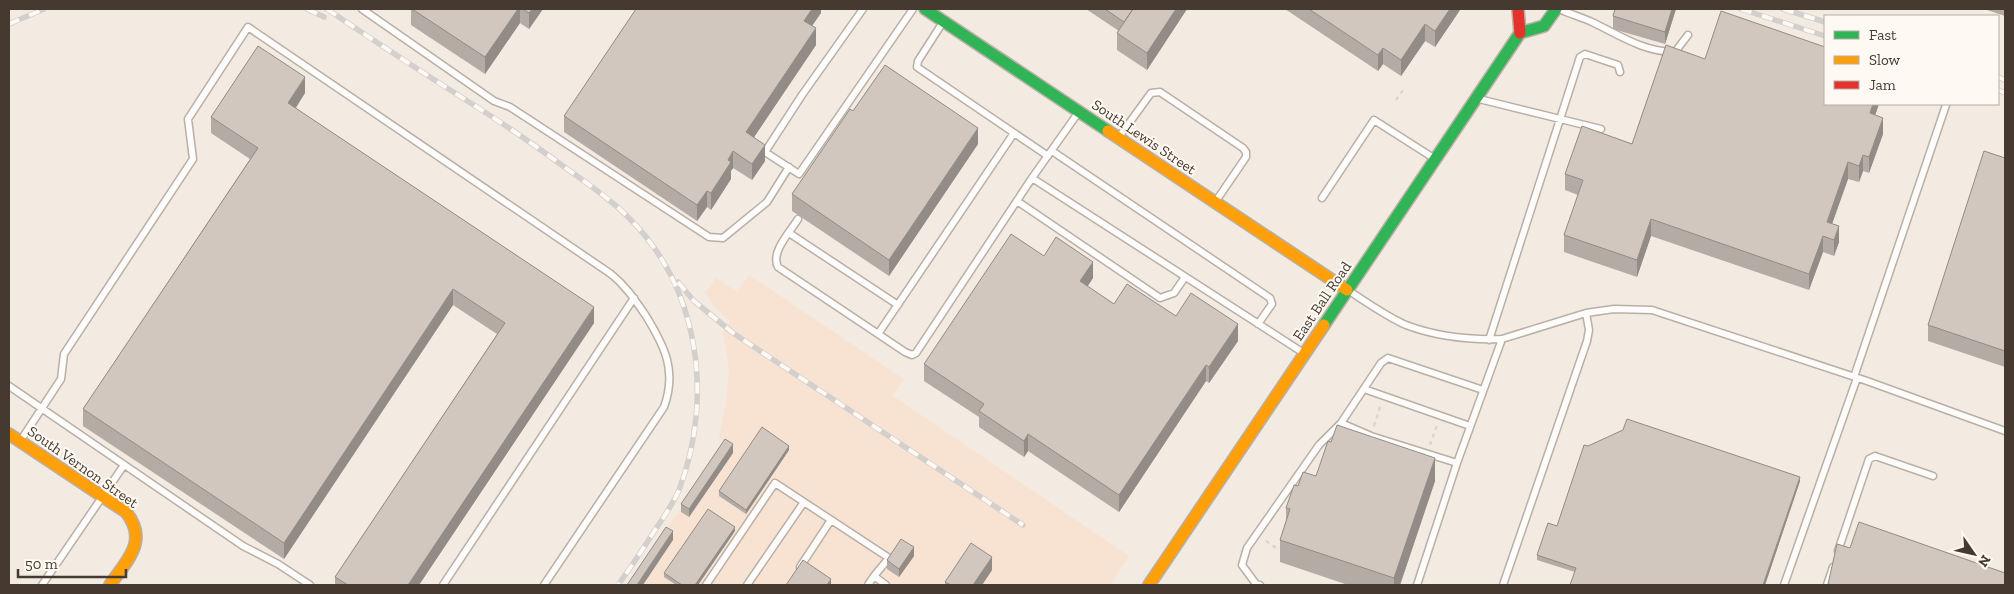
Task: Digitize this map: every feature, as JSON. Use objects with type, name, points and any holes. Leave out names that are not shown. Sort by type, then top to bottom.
[{"type":"main road","name":"South Lewis Street","points":[[925,9],[1347,290]]},
{"type":"main road","points":[[1518,9],[1520,33],[1544,26],[1557,9]]},
{"type":"main road","name":"East Ball Road","points":[[1149,585],[1520,33]]},
{"type":"main road","name":"South Vernon Street","points":[[9,434],[126,512],[133,519],[137,527],[136,547],[110,585]]},
{"type":"lane","points":[[362,9],[494,101],[510,107],[710,237],[723,238],[767,202],[789,167]]},
{"type":"lane","points":[[863,9],[802,95],[765,152],[799,174],[913,9]]},
{"type":"lane","points":[[1557,9],[1591,22],[1618,37],[1658,52],[1675,52],[1688,35]]},
{"type":"lane","points":[[944,21],[918,62],[918,67],[1014,133],[1050,153],[1270,298],[1272,304],[1258,324]]},
{"type":"lane","points":[[20,442],[61,379],[64,354],[194,159],[188,120],[248,27],[611,274],[623,284],[634,298],[660,339],[667,356],[670,372],[670,391],[664,407],[544,585]]},
{"type":"lane","points":[[1489,340],[1580,57],[1584,54],[1618,66],[1620,72]]},
{"type":"lane","points":[[1118,138],[1151,93],[1160,92],[1236,143],[1246,152],[1246,158],[1215,203]]},
{"type":"lane","points":[[1476,99],[1601,129]]},
{"type":"lane","points":[[1784,585],[1856,378],[1946,105]]},
{"type":"lane","points":[[798,218],[778,252],[776,260],[778,267],[912,355],[916,353],[1032,178],[1079,112]]},
{"type":"lane","points":[[1322,198],[1374,120],[1435,159]]},
{"type":"lane","points":[[878,334],[1014,133]]},
{"type":"lane","points":[[1032,178],[1305,353]]},
{"type":"lane","points":[[1017,201],[1160,298],[1174,293],[1185,277]]},
{"type":"lane","points":[[789,233],[898,305]]},
{"type":"lane","points":[[1347,290],[1406,325],[1448,336],[1489,340],[1502,339],[1586,313],[1614,309],[1652,310],[1856,378],[2005,431]]},
{"type":"lane","points":[[443,585],[634,298]]},
{"type":"lane","points":[[1504,585],[1587,341],[1586,313]]},
{"type":"lane","points":[[1417,585],[1457,462],[1502,339]]},
{"type":"lane","points":[[1260,585],[1256,584],[1242,564],[1247,548],[1319,446],[1341,423],[1380,363],[1388,358],[1483,390]]},
{"type":"lane","points":[[9,386],[243,546],[278,564],[310,585]]},
{"type":"lane","points":[[1364,389],[1470,426]]},
{"type":"lane","points":[[1341,423],[1371,436],[1457,462]]},
{"type":"lane","points":[[1827,585],[1869,459],[1875,456],[1933,476]]},
{"type":"lane","points":[[42,585],[124,466]]},
{"type":"lane","points":[[706,585],[775,483],[889,558],[868,585]]},
{"type":"lane","points":[[747,585],[804,502]]},
{"type":"lane","points":[[792,577],[831,520]]},
{"type":"lane","points":[[874,576],[886,585]]},
{"type":"path","points":[[1396,100],[1403,90]]},
{"type":"path","points":[[1374,426],[1382,404]]},
{"type":"path","points":[[1430,445],[1438,423]]},
{"type":"path","points":[[1266,541],[1276,548]]},
{"type":"shaded area","points":[[749,275],[904,379],[893,396],[1129,556],[1110,585],[629,585],[725,443],[719,438],[726,401],[729,369],[723,332],[730,321],[715,308],[705,293],[716,278],[737,292]]},
{"type":"building","points":[[412,9],[518,9],[485,57]]},
{"type":"building","points":[[523,9],[532,9],[529,13]]},
{"type":"building","points":[[636,9],[812,9],[804,21],[816,28],[746,132],[765,145],[752,164],[733,151],[728,160],[731,162],[711,193],[707,191],[697,205],[564,116]]},
{"type":"building","points":[[1105,9],[1133,9],[1124,22]]},
{"type":"building","points":[[1133,9],[1176,9],[1147,53],[1117,33]]},
{"type":"building","points":[[1309,9],[1450,9],[1435,31],[1425,24],[1401,60],[1383,48],[1378,55]]},
{"type":"building","points":[[1615,9],[1672,9],[1665,32],[1613,16]]},
{"type":"building","points":[[1721,11],[1824,47],[1824,105],[1873,105],[1870,113],[1883,118],[1869,157],[1863,155],[1859,166],[1848,162],[1827,222],[1839,226],[1834,240],[1823,236],[1809,274],[1651,219],[1637,260],[1564,235],[1583,180],[1565,174],[1582,126],[1632,144],[1666,45],[1705,59]]},
{"type":"building","points":[[258,46],[305,77],[288,103],[594,307],[408,585],[348,585],[335,577],[505,323],[453,289],[284,543],[83,409],[258,148],[211,117]]},
{"type":"building","points":[[885,65],[978,128],[889,260],[792,194],[850,109],[853,111]]},
{"type":"building","points":[[1984,151],[2005,158],[2005,351],[1928,325]]},
{"type":"building","points":[[1011,234],[1044,256],[1056,237],[1093,262],[1080,281],[1114,304],[1127,284],[1176,316],[1191,293],[1238,324],[1209,367],[1206,365],[1119,495],[1028,434],[1024,441],[979,411],[984,404],[924,364]]},
{"type":"building","points":[[1627,419],[1800,477],[1763,585],[1570,585],[1576,568],[1537,555],[1548,523],[1557,526],[1584,445],[1588,446],[1623,430]]},
{"type":"building","points":[[1337,425],[1435,458],[1394,578],[1280,540],[1290,509],[1286,508],[1294,485],[1298,486],[1303,472],[1316,476],[1328,441],[1331,442]]},
{"type":"building","points":[[762,427],[789,446],[746,510],[719,491]]},
{"type":"building","points":[[725,439],[733,444],[689,509],[681,504]]},
{"type":"building","points":[[708,509],[735,527],[695,585],[682,585],[664,573]]},
{"type":"building","points":[[1859,522],[2005,573],[2005,585],[1828,584],[1837,544],[1850,548]]},
{"type":"building","points":[[666,527],[673,531],[637,585],[627,585]]},
{"type":"building","points":[[901,539],[914,547],[899,569],[887,560]]},
{"type":"building","points":[[971,543],[992,557],[973,585],[951,585],[945,582]]},
{"type":"building","points":[[803,560],[831,579],[827,585],[786,585]]},
{"type":"railway","points":[[9,24],[44,9]]},
{"type":"railway","points":[[307,9],[324,17]]},
{"type":"railway","points":[[327,9],[543,151],[604,196],[620,209],[652,244],[671,276],[685,310],[694,345],[697,382],[696,418],[690,455],[679,490],[668,511],[618,585]]},
{"type":"railway","points":[[1741,9],[1824,36]]},
{"type":"railway","points":[[1783,9],[1824,22]]},
{"type":"railway","points":[[1999,77],[2005,80]]},
{"type":"railway","points":[[1999,90],[2005,93]]},
{"type":"railway","points":[[678,282],[694,301],[733,333],[1023,525]]},
{"type":"traffic: fast","points":[[925,9],[1108,131]]},
{"type":"traffic: fast","points":[[1324,325],[1520,33],[1544,26],[1556,9]]},
{"type":"traffic: slow","points":[[1108,131],[1347,290]]},
{"type":"traffic: slow","points":[[1149,585],[1324,325]]},
{"type":"traffic: slow","points":[[9,434],[126,512],[133,522],[136,532],[133,550],[129,559],[110,585]]},
{"type":"traffic: jam","points":[[1518,9],[1520,33]]}]
